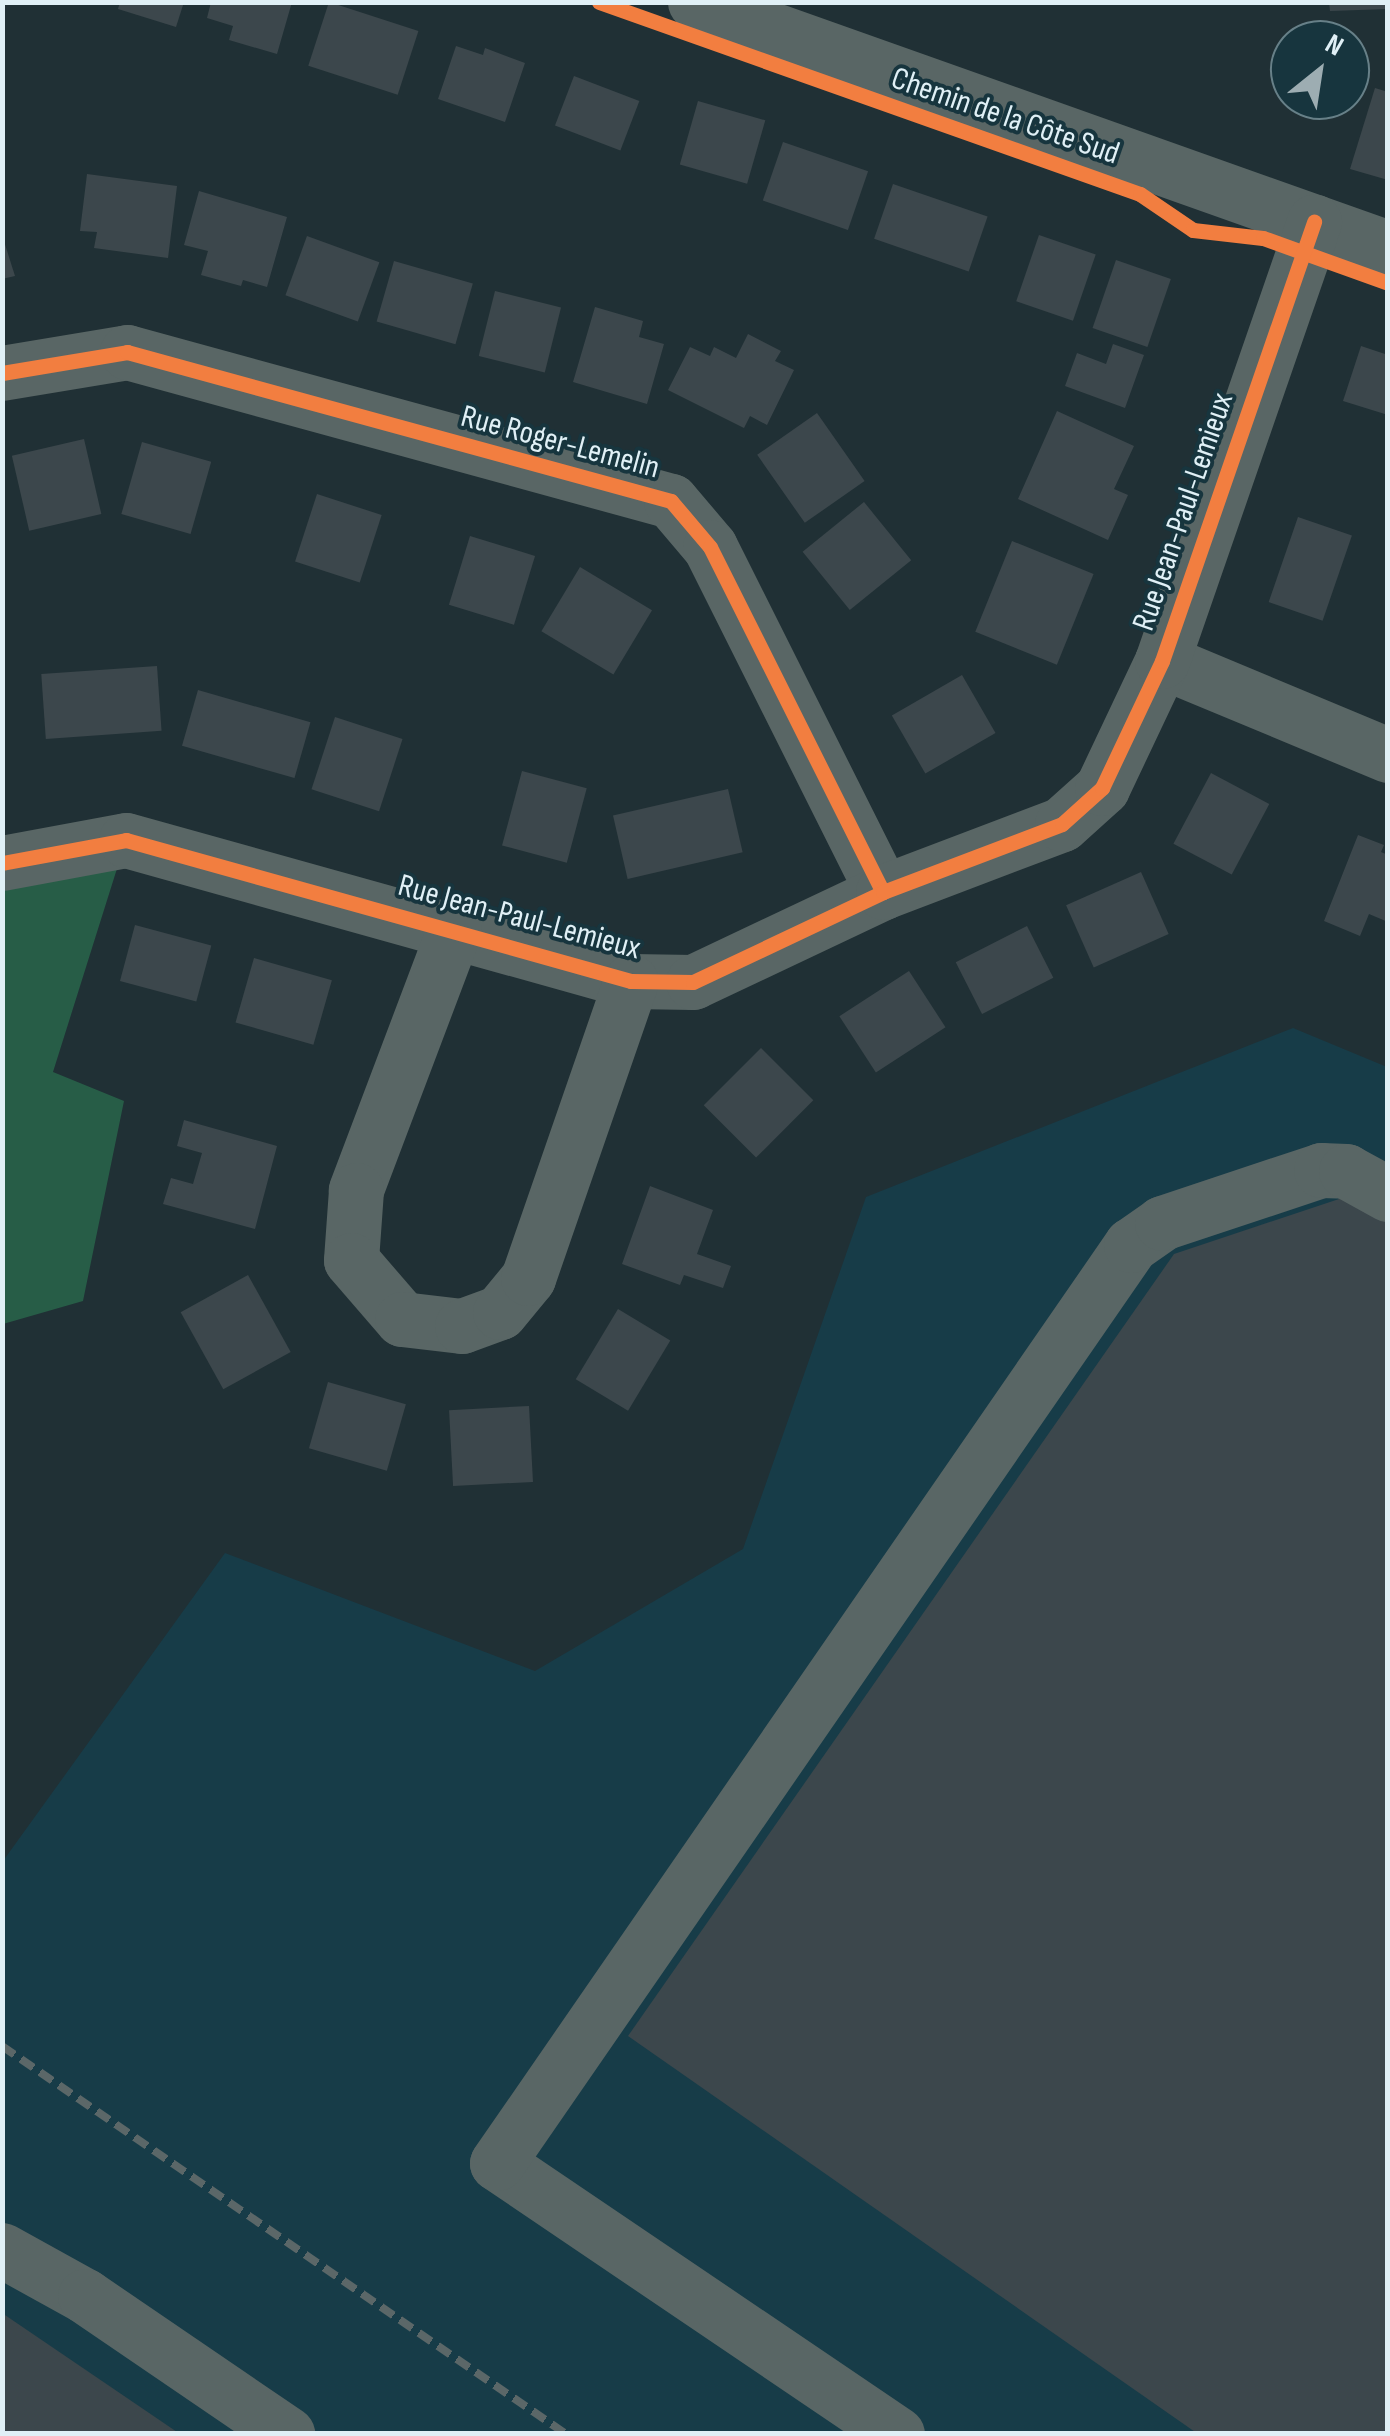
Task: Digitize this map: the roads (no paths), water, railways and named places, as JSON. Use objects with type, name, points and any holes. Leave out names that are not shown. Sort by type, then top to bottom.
[{"type":"street","name":"Chemin de la Côte Sud","points":[[695,2],[1388,248]]},
{"type":"street","name":"Rue Jean-Paul-Lemieux","points":[[2,863],[126,840],[631,981],[692,982],[883,892],[1062,824],[1102,788],[1162,661],[1314,222]]},
{"type":"street","name":"Rue Roger-Lemelin","points":[[2,373],[126,352],[672,501],[710,547],[883,892]]},
{"type":"street","points":[[1162,661],[1388,756]]},
{"type":"street","name":"Rue Jean-Paul-Lemieux","points":[[454,930],[356,1190],[351,1260],[402,1319],[462,1326],[500,1312],[528,1278],[631,981]]},
{"type":"street","points":[[897,2434],[498,2162],[1131,1246],[1162,1223],[1320,1170],[1346,1171],[1388,1194]]},
{"type":"street","points":[[2,2250],[85,2296],[287,2434]]},
{"type":"railway","points":[[2,2046],[566,2434]]}]
